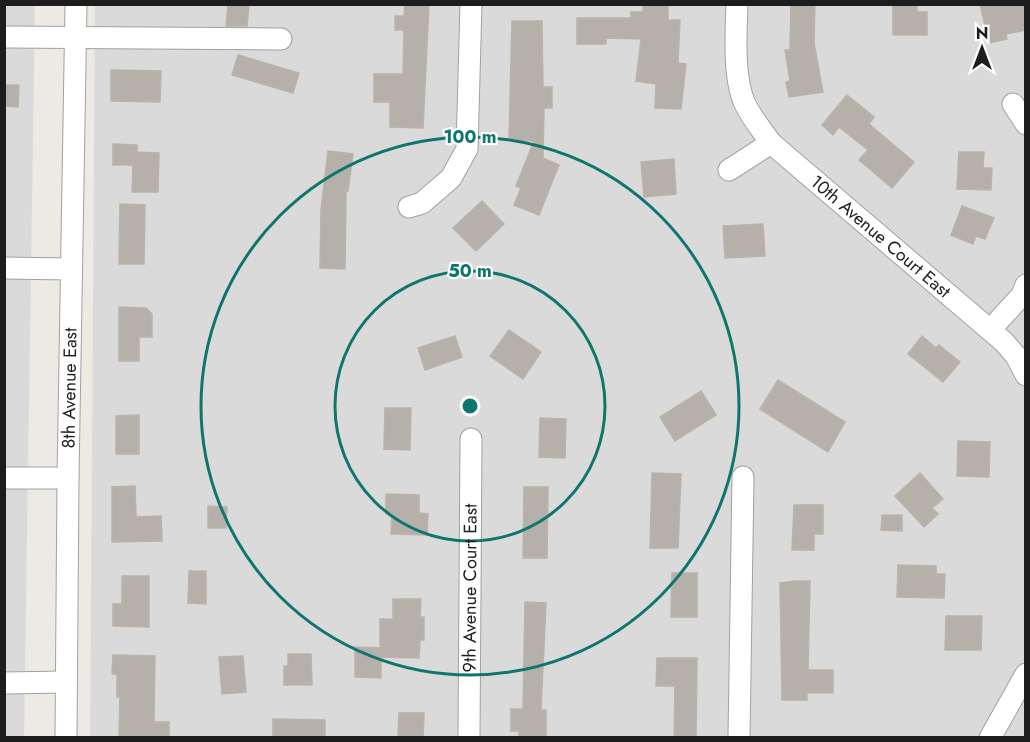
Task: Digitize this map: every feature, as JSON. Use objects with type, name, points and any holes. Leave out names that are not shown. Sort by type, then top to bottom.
[{"type":"street","name":"8th Avenue East","points":[[66,738],[76,4]]},
{"type":"street","points":[[409,207],[422,203],[452,178],[467,149],[471,4]]},
{"type":"street","name":"10th Avenue Court East","points":[[737,4],[736,44],[741,94],[771,143],[990,330],[1016,356],[1026,375]]},
{"type":"street","points":[[4,37],[281,39]]},
{"type":"street","points":[[1012,104],[1026,124]]},
{"type":"street","points":[[729,170],[771,143]]},
{"type":"street","points":[[4,268],[71,269]]},
{"type":"street","points":[[990,330],[1022,295],[1026,285]]},
{"type":"street","name":"9th Avenue Court East","points":[[469,738],[471,439]]},
{"type":"street","points":[[739,738],[743,477]]},
{"type":"street","points":[[4,478],[68,478]]},
{"type":"street","points":[[990,738],[1026,674]]},
{"type":"street","points":[[4,682],[66,682]]},
{"type":"shaded area","points":[[4,5],[35,5],[24,738],[4,737]]},
{"type":"shaded area","points":[[95,5],[1025,5],[1025,737],[90,738]]},
{"type":"building","points":[[228,4],[249,4],[247,26],[226,26]]},
{"type":"building","points":[[405,4],[429,4],[423,128],[390,127],[390,102],[374,102],[374,74],[403,74],[404,30],[395,30],[395,16],[404,16]]},
{"type":"building","points":[[643,4],[668,4],[668,20],[680,20],[678,63],[686,64],[681,109],[655,108],[656,84],[636,81],[641,39],[606,38],[606,44],[577,44],[577,18],[631,18],[631,12],[643,12]]},
{"type":"building","points":[[791,4],[815,4],[814,43],[823,92],[789,97],[786,82],[790,81],[785,50],[790,50]]},
{"type":"building","points":[[893,4],[917,4],[917,12],[927,12],[927,35],[893,35]]},
{"type":"building","points":[[980,4],[1026,4],[1026,30],[1006,34],[1007,39],[989,43]]},
{"type":"building","points":[[512,21],[542,21],[543,87],[552,87],[552,108],[544,108],[543,158],[559,165],[539,215],[514,205],[521,188],[516,186],[534,141],[509,140]]},
{"type":"building","points":[[238,55],[299,73],[293,93],[232,75]]},
{"type":"building","points":[[111,70],[161,71],[160,102],[111,101]]},
{"type":"building","points":[[4,85],[19,85],[18,107],[4,106]]},
{"type":"building","points":[[847,95],[874,117],[869,124],[914,162],[892,188],[859,160],[868,150],[839,127],[833,135],[822,125]]},
{"type":"building","points":[[113,144],[137,145],[137,152],[159,153],[158,192],[132,192],[133,165],[113,165]]},
{"type":"building","points":[[328,151],[353,154],[348,191],[346,190],[345,269],[320,268],[321,209]]},
{"type":"building","points":[[959,152],[984,152],[983,168],[992,168],[991,190],[957,189]]},
{"type":"building","points":[[674,159],[676,194],[644,197],[641,162]]},
{"type":"building","points":[[482,201],[504,224],[476,251],[453,228]]},
{"type":"building","points":[[120,204],[145,205],[144,264],[119,264]]},
{"type":"building","points":[[962,206],[994,218],[985,239],[976,236],[973,244],[951,235]]},
{"type":"building","points":[[763,224],[765,256],[725,258],[723,226]]},
{"type":"building","points":[[119,307],[146,308],[152,314],[152,337],[139,337],[139,361],[119,361]]},
{"type":"building","points":[[509,330],[541,352],[523,379],[490,356]]},
{"type":"building","points":[[455,336],[462,357],[425,370],[418,348]]},
{"type":"building","points":[[922,336],[936,348],[939,345],[960,362],[943,382],[908,354]]},
{"type":"building","points":[[778,380],[845,422],[828,452],[760,409]]},
{"type":"building","points":[[701,391],[716,415],[675,441],[660,417]]},
{"type":"building","points":[[385,408],[411,408],[410,450],[384,449]]},
{"type":"building","points":[[139,415],[139,454],[116,454],[116,416]]},
{"type":"building","points":[[540,418],[566,419],[565,458],[539,457]]},
{"type":"building","points":[[958,441],[990,442],[989,477],[957,476]]},
{"type":"building","points":[[652,473],[681,474],[678,548],[650,548]]},
{"type":"building","points":[[920,473],[943,499],[932,508],[938,514],[924,527],[895,496]]},
{"type":"building","points":[[135,486],[136,517],[161,516],[162,541],[112,542],[112,487]]},
{"type":"building","points":[[524,487],[548,487],[547,558],[523,558]]},
{"type":"building","points":[[386,494],[419,495],[419,513],[428,514],[427,535],[391,534],[392,514],[386,514]]},
{"type":"building","points":[[794,505],[823,505],[823,534],[814,534],[814,550],[792,550]]},
{"type":"building","points":[[208,506],[227,507],[226,528],[208,528]]},
{"type":"building","points":[[882,515],[902,515],[902,531],[881,530]]},
{"type":"building","points":[[898,565],[936,566],[936,574],[945,574],[944,598],[897,597]]},
{"type":"building","points":[[189,571],[206,571],[206,604],[188,603]]},
{"type":"building","points":[[672,573],[697,573],[697,617],[671,617]]},
{"type":"building","points":[[122,576],[149,576],[149,627],[113,626],[113,604],[122,604]]},
{"type":"building","points":[[810,581],[808,670],[833,670],[833,693],[807,693],[807,700],[782,700],[780,583]]},
{"type":"building","points":[[393,599],[421,599],[420,617],[424,617],[424,640],[420,640],[419,658],[381,657],[381,678],[355,677],[355,647],[380,648],[380,619],[393,619]]},
{"type":"building","points":[[525,602],[546,603],[541,710],[546,710],[546,738],[519,738],[519,731],[511,731],[511,709],[523,709]]},
{"type":"building","points":[[946,616],[982,616],[981,650],[945,650]]},
{"type":"building","points":[[288,654],[311,654],[312,685],[284,685],[284,666],[288,666]]},
{"type":"building","points":[[113,655],[155,656],[154,722],[169,722],[169,738],[119,738],[120,697],[117,697],[117,674],[112,674]]},
{"type":"building","points":[[243,656],[246,692],[222,694],[219,657]]},
{"type":"building","points":[[657,658],[697,658],[696,738],[674,738],[675,686],[656,686]]},
{"type":"building","points":[[399,713],[424,713],[423,738],[398,738]]},
{"type":"building","points":[[273,719],[325,720],[325,738],[273,738]]}]
